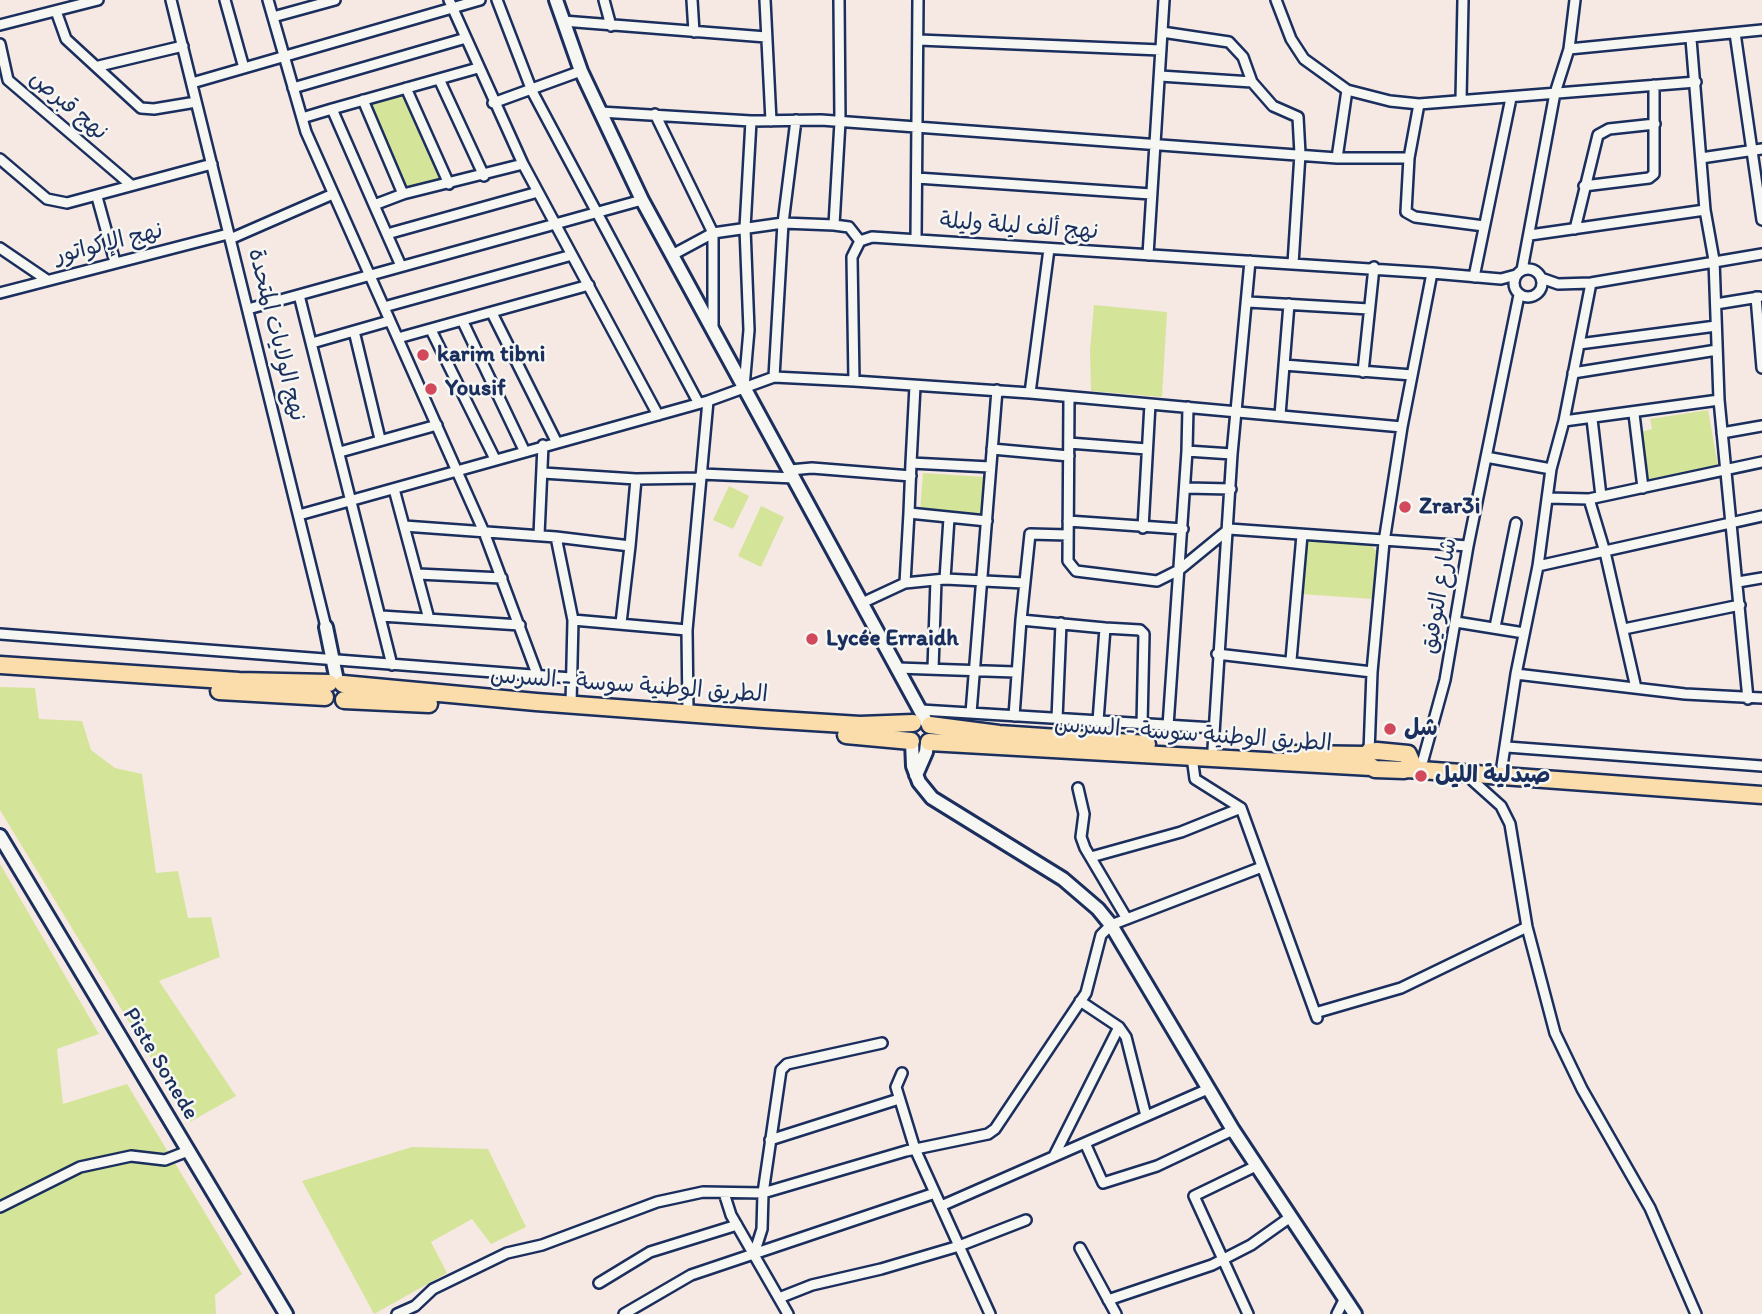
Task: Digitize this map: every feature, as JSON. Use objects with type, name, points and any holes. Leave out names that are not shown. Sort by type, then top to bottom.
[{"type":"highway","name":"الطريق الوطنية سوسة - السرس","points":[[0,666],[336,689],[920,742],[1192,757],[1369,758]]},
{"type":"highway","name":"الطريق الوطنية سوسة - السرس","points":[[0,676],[336,689],[860,725],[921,721],[999,734],[1369,758]]},
{"type":"highway","points":[[920,742],[908,733],[921,721]]},
{"type":"highway","points":[[1369,758],[1762,785]]},
{"type":"highway","points":[[1414,763],[1471,774],[1762,795]]},
{"type":"street","points":[[0,25],[98,0]]},
{"type":"street","name":"نهج الولايات المتحدة","points":[[171,0],[326,627],[336,689]]},
{"type":"street","points":[[225,0],[244,68]]},
{"type":"street","points":[[268,0],[302,118],[388,321],[484,532],[537,674]]},
{"type":"street","points":[[273,17],[335,0]]},
{"type":"street","points":[[192,83],[450,4],[480,0]]},
{"type":"street","points":[[497,0],[532,91],[703,401],[701,476],[687,630],[688,712]]},
{"type":"street","points":[[556,0],[580,71],[642,200],[713,325],[743,389],[897,667],[921,721],[971,713],[1214,728]]},
{"type":"street","points":[[604,0],[611,26]]},
{"type":"street","points":[[692,0],[694,32]]},
{"type":"street","points":[[765,0],[771,121]]},
{"type":"street","points":[[834,225],[840,122],[839,0]]},
{"type":"street","points":[[916,239],[918,0]]},
{"type":"street","points":[[1147,255],[1164,0]]},
{"type":"street","points":[[1276,0],[1291,39],[1304,59],[1348,90],[1390,101],[1419,104],[1696,82]]},
{"type":"street","points":[[1461,100],[1464,0]]},
{"type":"street","points":[[1519,272],[1527,254],[1555,93],[1569,49],[1575,0]]},
{"type":"street","points":[[450,4],[523,164],[658,415]]},
{"type":"street","points":[[56,11],[66,39],[99,66],[141,108],[154,109],[196,102]]},
{"type":"street","points":[[563,21],[766,37]]},
{"type":"street","points":[[1569,49],[1762,30]]},
{"type":"street","points":[[1162,32],[1229,42],[1243,57],[1252,82],[1273,106],[1298,117],[1300,155],[1293,264]]},
{"type":"street","points":[[1735,33],[1758,149],[1762,220]]},
{"type":"street","points":[[293,88],[466,38]]},
{"type":"street","points":[[1691,39],[1705,210],[1714,260],[1719,400],[1748,699]]},
{"type":"street","points":[[919,40],[1161,50]]},
{"type":"street","name":"نهج قبرص","points":[[0,44],[8,80],[131,185]]},
{"type":"street","points":[[99,66],[183,46]]},
{"type":"street","points":[[302,118],[478,68]]},
{"type":"street","points":[[493,103],[532,91],[580,71]]},
{"type":"street","points":[[1160,76],[1252,82]]},
{"type":"street","points":[[439,79],[484,176]]},
{"type":"street","points":[[0,91],[8,80]]},
{"type":"street","points":[[1584,186],[1652,176],[1656,167],[1654,85]]},
{"type":"street","points":[[406,88],[449,184]]},
{"type":"street","points":[[1337,158],[1348,90]]},
{"type":"street","points":[[1474,277],[1510,98]]},
{"type":"street","points":[[363,100],[403,194]]},
{"type":"street","points":[[1419,104],[1409,158],[1408,214],[1485,226]]},
{"type":"street","points":[[332,109],[401,266]]},
{"type":"street","points":[[600,112],[751,121],[840,122],[917,130],[1155,143],[1337,158],[1409,158]]},
{"type":"street","points":[[655,114],[713,233],[713,325]]},
{"type":"street","points":[[774,377],[783,223],[796,120]]},
{"type":"street","points":[[743,389],[749,330],[745,228],[751,121]]},
{"type":"street","points":[[1575,229],[1584,186],[1600,133],[1655,124]]},
{"type":"street","points":[[1701,158],[1758,149]]},
{"type":"street","points":[[0,159],[47,199],[67,203],[212,164]]},
{"type":"street","points":[[374,205],[403,194],[484,176],[523,164]]},
{"type":"street","points":[[917,178],[1151,194]]},
{"type":"street","points":[[387,234],[538,192]]},
{"type":"street","name":"نهج الإكواتور","points":[[0,293],[115,262],[229,237],[333,194]]},
{"type":"street","points":[[97,197],[115,262]]},
{"type":"street","points":[[248,309],[553,222],[642,200]]},
{"type":"street","points":[[1530,235],[1705,210]]},
{"type":"street","points":[[674,254],[713,233],[745,228],[783,223],[849,227],[860,241],[852,257],[854,381]]},
{"type":"street","name":"نهج ألف ليلة وليلة","points":[[860,241],[872,237],[916,239],[1374,267],[1501,279]]},
{"type":"street","points":[[0,248],[47,280]]},
{"type":"street","points":[[1030,393],[1049,249]]},
{"type":"street","points":[[1527,254],[1539,275],[1536,295]]},
{"type":"street","points":[[1514,314],[1536,295],[1558,284],[1591,283],[1714,260],[1762,254]]},
{"type":"street","points":[[384,307],[572,255]]},
{"type":"street","points":[[1213,749],[1217,654],[1232,454],[1250,261]]},
{"type":"street","points":[[1363,372],[1374,267]]},
{"type":"street","points":[[1369,758],[1372,671],[1384,542],[1402,427],[1432,272]]},
{"type":"street","points":[[1536,295],[1517,292],[1501,279],[1519,272],[1539,275],[1558,284]]},
{"type":"street","name":"شارع التوفيق","points":[[1414,763],[1445,680],[1468,546],[1514,314],[1519,272]]},
{"type":"street","points":[[1502,766],[1516,674],[1538,566],[1551,469],[1564,421],[1591,283]]},
{"type":"street","points":[[398,338],[589,285]]},
{"type":"street","points":[[299,295],[353,500],[392,665]]},
{"type":"street","points":[[1716,304],[1759,297],[1762,369]]},
{"type":"street","points":[[1248,302],[1369,309]]},
{"type":"street","points":[[1280,415],[1289,304]]},
{"type":"street","points":[[492,313],[556,441]]},
{"type":"street","points":[[312,343],[388,321]]},
{"type":"street","points":[[463,322],[524,450]]},
{"type":"street","points":[[1579,344],[1716,326]]},
{"type":"street","points":[[431,330],[495,458]]},
{"type":"street","points":[[354,331],[380,439]]},
{"type":"street","points":[[1573,373],[1717,349]]},
{"type":"street","points":[[1284,365],[1412,375]]},
{"type":"street","points":[[299,515],[556,441],[658,415],[774,377],[997,390],[1402,427]]},
{"type":"street","points":[[905,583],[915,386]]},
{"type":"street","points":[[971,713],[997,390]]},
{"type":"street","points":[[1069,397],[1068,561],[1076,571],[1157,581],[1178,570],[1228,529],[1468,546]]},
{"type":"street","points":[[1564,421],[1634,414],[1719,400]]},
{"type":"street","points":[[1143,528],[1150,404]]},
{"type":"street","points":[[1168,726],[1186,488],[1188,407]]},
{"type":"street","points":[[1634,414],[1643,488]]},
{"type":"street","points":[[1592,419],[1601,496]]},
{"type":"street","points":[[340,452],[437,425]]},
{"type":"street","points":[[1722,433],[1762,426]]},
{"type":"street","points":[[1069,443],[1147,449]]},
{"type":"street","points":[[539,535],[543,445]]},
{"type":"street","points":[[992,449],[1069,456]]},
{"type":"street","points":[[1186,451],[1232,454]]},
{"type":"street","points":[[1486,457],[1551,469]]},
{"type":"street","points":[[1547,498],[1589,499],[1762,462]]},
{"type":"street","points":[[912,463],[990,467]]},
{"type":"street","points":[[543,473],[636,479],[792,474],[812,468],[911,476]]},
{"type":"street","points":[[621,623],[636,479]]},
{"type":"street","points":[[1186,488],[1231,489]]},
{"type":"street","points":[[394,489],[429,619]]},
{"type":"street","points":[[1589,499],[1605,552],[1636,688]]},
{"type":"street","points":[[909,513],[987,521]]},
{"type":"street","points":[[1538,566],[1762,516]]},
{"type":"street","points":[[933,669],[940,579],[949,518]]},
{"type":"street","points":[[1068,521],[1183,529]]},
{"type":"street","points":[[1495,627],[1516,523]]},
{"type":"street","points":[[404,526],[539,535],[630,546]]},
{"type":"street","points":[[1014,716],[1024,583],[1031,533],[1068,535]]},
{"type":"street","points":[[1291,660],[1302,535]]},
{"type":"street","points":[[556,537],[573,620],[571,704]]},
{"type":"street","points":[[418,574],[502,579]]},
{"type":"street","points":[[1738,582],[1762,578]]},
{"type":"street","points":[[862,603],[905,583],[940,579],[1024,583]]},
{"type":"street","points":[[1624,629],[1740,605]]},
{"type":"street","points":[[381,616],[520,625]]},
{"type":"street","points":[[573,620],[687,630]]},
{"type":"street","points":[[1021,620],[1140,630],[1144,634],[1142,725]]},
{"type":"street","points":[[1456,622],[1524,633]]},
{"type":"street","points":[[1057,719],[1061,623]]},
{"type":"street","points":[[1098,721],[1105,628]]},
{"type":"street","points":[[0,634],[571,678]]},
{"type":"street","points":[[1217,654],[1291,660],[1372,671]]},
{"type":"street","points":[[897,667],[1016,673]]},
{"type":"street","points":[[1516,674],[1748,699],[1762,698]]},
{"type":"street","points":[[920,742],[911,757],[916,775],[932,798],[1063,880],[1098,908],[1111,925],[1233,1130],[1355,1314]]},
{"type":"street","points":[[1507,747],[1762,766]]},
{"type":"street","points":[[1192,757],[1195,779],[1241,808],[1316,1015],[1401,988],[1527,927]]},
{"type":"street","points":[[1471,774],[1472,780],[1501,806],[1510,824],[1527,927],[1555,1033],[1582,1089],[1650,1208],[1696,1314]]},
{"type":"street","points":[[1078,788],[1084,814],[1081,837],[1127,919]]},
{"type":"street","points":[[1091,857],[1181,832],[1241,808]]},
{"type":"street","name":"Piste Sonede","points":[[0,836],[286,1314]]},
{"type":"street","points":[[397,1314],[415,1306],[433,1289],[507,1253],[542,1245],[657,1202],[703,1192],[763,1193],[915,1149],[988,1134],[995,1129],[1086,993],[1101,935],[1111,925],[1262,867]]},
{"type":"street","points":[[1080,1002],[1119,1027],[1126,1037],[1146,1116]]},
{"type":"street","points":[[1054,1157],[1119,1027]]},
{"type":"street","points":[[754,1254],[762,1229],[763,1193],[778,1080],[787,1064],[882,1043]]},
{"type":"street","points":[[902,1073],[896,1087],[915,1149],[990,1314]]},
{"type":"street","points":[[941,1206],[1208,1089]]},
{"type":"street","points":[[770,1140],[900,1099]]},
{"type":"street","points":[[1085,1143],[1102,1183],[1157,1166],[1233,1130]]},
{"type":"street","points":[[0,1206],[80,1167],[131,1156],[171,1160],[188,1152]]},
{"type":"street","points":[[1248,1314],[1194,1196],[1256,1166]]},
{"type":"street","points":[[624,1314],[691,1275],[935,1192]]},
{"type":"street","points":[[724,1193],[737,1225],[788,1314]]},
{"type":"street","points":[[1108,1300],[1223,1259],[1251,1245],[1289,1218]]},
{"type":"street","points":[[779,1298],[812,1285],[881,1269],[959,1246],[1026,1220]]},
{"type":"street","points":[[599,1283],[650,1252],[737,1225]]},
{"type":"street","points":[[1080,1248],[1116,1314]]},
{"type":"street","points":[[1337,1314],[1345,1298]]},
{"type":"green space","points":[[403,93],[443,177],[441,182],[408,189],[370,106],[372,102]]},
{"type":"green space","points":[[1094,305],[1167,312],[1162,397],[1091,391],[1090,350]]},
{"type":"green space","points":[[1708,410],[1718,466],[1649,479],[1641,432],[1652,429],[1650,419]]},
{"type":"green space","points":[[923,473],[985,477],[983,516],[920,512]]},
{"type":"green space","points":[[729,486],[749,496],[733,529],[713,520]]},
{"type":"green space","points":[[761,506],[784,517],[761,567],[738,556]]},
{"type":"green space","points":[[1305,539],[1372,546],[1379,554],[1373,599],[1301,594]]},
{"type":"green space","points":[[0,687],[35,688],[39,719],[82,721],[91,750],[115,768],[142,774],[156,873],[178,871],[188,918],[211,917],[220,957],[159,981],[236,1096],[190,1122],[0,810]]},
{"type":"green space","points":[[0,864],[99,1034],[57,1049],[63,1104],[127,1084],[242,1274],[215,1295],[216,1314],[0,1314]]},
{"type":"green space","points":[[412,1147],[488,1149],[526,1227],[491,1244],[472,1219],[431,1242],[447,1273],[374,1314],[302,1181]]},
{"type":"place","name":"karim tibni","points":[[423,355]]},
{"type":"place","name":"Yousif","points":[[431,389]]},
{"type":"place","name":"Zrar3i","points":[[1405,507]]},
{"type":"place","name":"Lycée Erraidh","points":[[812,639]]},
{"type":"place","name":"شل","points":[[1390,729]]},
{"type":"place","name":"صيدلية الليل","points":[[1421,776]]}]
